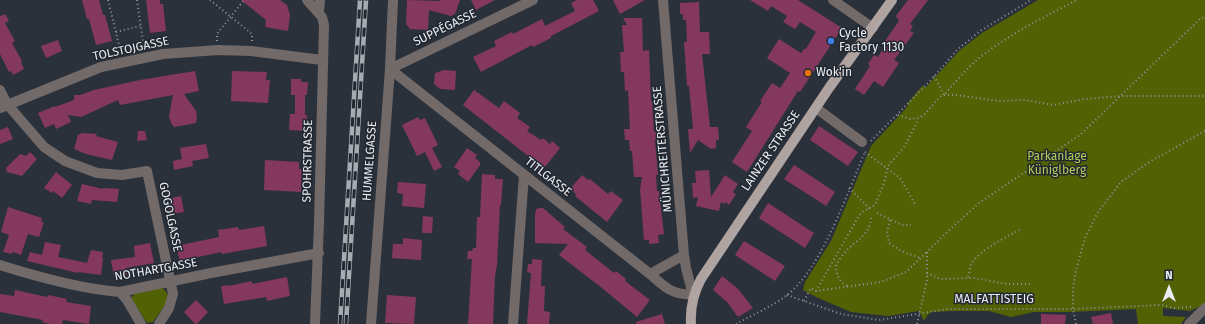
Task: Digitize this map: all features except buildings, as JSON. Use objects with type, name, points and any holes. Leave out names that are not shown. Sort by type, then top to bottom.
[{"type":"main road","name":"LAINZER STRASSE","points":[[691,324],[690,312],[693,295],[701,279],[843,67],[892,0]]},
{"type":"street","points":[[307,0],[318,12]]},
{"type":"street","name":"SPOHRSTRASSE","points":[[315,324],[324,25],[322,17],[318,12],[320,0]]},
{"type":"street","name":"HUMMELGASSE","points":[[371,324],[390,69],[393,0]]},
{"type":"street","name":"SUPPÉGASSE","points":[[390,69],[533,0]]},
{"type":"street","name":"MÜNICHREITERSTRASSE","points":[[663,0],[684,255],[693,295]]},
{"type":"street","points":[[833,0],[872,28]]},
{"type":"street","name":"TOLSTOJGASSE","points":[[4,106],[101,67],[163,54],[218,50],[251,51],[322,60]]},
{"type":"street","name":"TITLGASSE","points":[[390,69],[667,289],[678,294],[693,295]]},
{"type":"street","name":"GOGOLGASSE","points":[[0,90],[4,106],[44,147],[65,161],[97,173],[122,175],[147,171],[173,294],[171,302],[159,324]]},
{"type":"street","points":[[816,108],[865,143]]},
{"type":"street","points":[[513,324],[524,175]]},
{"type":"street","name":"NOTHARTGASSE","points":[[0,266],[45,278],[120,292],[318,253]]},
{"type":"street","points":[[650,274],[684,255]]},
{"type":"street","points":[[120,292],[141,324]]},
{"type":"street","points":[[1190,324],[1201,308]]},
{"type":"path","points":[[108,0],[124,62]]},
{"type":"path","points":[[137,0],[146,57]]},
{"type":"path","points":[[210,0],[252,34],[251,51]]},
{"type":"path","points":[[218,50],[217,34],[244,0]]},
{"type":"path","points":[[865,143],[897,114],[958,50],[980,31],[1031,0]]},
{"type":"path","points":[[897,114],[910,119],[919,118],[924,115],[965,71],[986,52],[1076,0]]},
{"type":"path","points":[[804,301],[811,288],[816,291],[881,282],[906,272],[979,203],[1080,135],[1122,96],[1160,56],[1201,18],[1205,17]]},
{"type":"path","points":[[116,32],[140,26]]},
{"type":"path","points":[[934,76],[944,95]]},
{"type":"path","points":[[944,95],[956,94],[999,101],[1024,100],[1053,105],[1085,99],[1122,96],[1205,96]]},
{"type":"path","points":[[816,291],[836,253],[857,219],[862,212],[875,205],[884,183],[888,166],[904,147],[919,118]]},
{"type":"path","points":[[1076,324],[1073,309],[1073,289],[1080,253],[1085,238],[1098,212],[1121,182],[1151,161],[1205,130]]},
{"type":"path","points":[[736,324],[787,295],[803,280],[826,242],[865,152],[900,178],[915,204]]},
{"type":"path","points":[[849,188],[870,209]]},
{"type":"path","points":[[877,213],[902,225],[911,225]]},
{"type":"path","points":[[848,287],[841,282],[837,276],[836,265],[845,252],[864,235],[869,228],[871,218]]},
{"type":"path","points":[[890,220],[887,232],[889,243],[901,251],[921,258]]},
{"type":"path","points":[[968,278],[971,265],[978,256],[988,247],[1022,229]]},
{"type":"path","points":[[917,324],[927,280],[927,252]]},
{"type":"path","points":[[927,273],[940,279],[980,278],[1006,284],[1030,284]]},
{"type":"path","name":"MALFATTISTEIG","points":[[787,295],[842,314],[879,320],[948,309],[1073,309],[1162,305],[1174,308],[1201,308]]},
{"type":"green space","name":"Parkanlage Küniglberg","points":[[1038,0],[1205,0],[1205,304],[1190,311],[1163,308],[1163,316],[1186,317],[1181,324],[1138,324],[1136,309],[1034,312],[1011,317],[989,311],[931,312],[924,321],[919,311],[888,316],[851,312],[803,290],[805,282],[831,241],[871,146],[908,106],[907,104],[922,86],[926,87],[959,51],[982,33]]},
{"type":"green space","points":[[160,288],[164,289],[168,295],[168,301],[153,322],[147,323],[131,298],[135,293]]},
{"type":"tram line","points":[[693,324],[695,301],[703,280],[832,88],[895,0]]},
{"type":"railway","points":[[340,324],[360,0]]},
{"type":"railway","points":[[346,324],[366,0]]},
{"type":"place","name":"Cycle Factory 1130","points":[[831,41]]},
{"type":"place","name":"Wok'in","points":[[808,73]]}]
